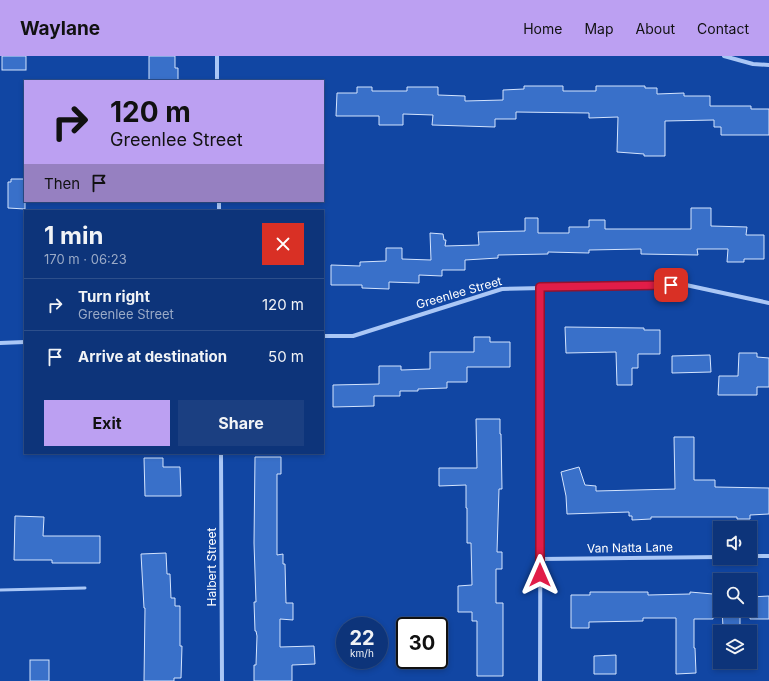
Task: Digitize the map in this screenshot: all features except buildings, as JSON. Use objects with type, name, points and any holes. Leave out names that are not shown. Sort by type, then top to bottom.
[{"type":"street","points":[[217,56],[217,80]]},
{"type":"street","points":[[724,56],[753,64],[769,65]]},
{"type":"street","name":"Greenlee Street","points":[[324,336],[353,336],[502,289],[686,285],[769,303]]},
{"type":"street","points":[[540,287],[540,681]]},
{"type":"street","points":[[0,342],[24,342]]},
{"type":"street","name":"Halbert Street","points":[[221,454],[222,681]]},
{"type":"street","points":[[757,556],[769,556]]},
{"type":"street","name":"Van Natta Lane","points":[[540,559],[713,557]]},
{"type":"lane","points":[[0,590],[85,588]]},
{"type":"route","points":[[540,575],[540,287],[671,285]]}]
